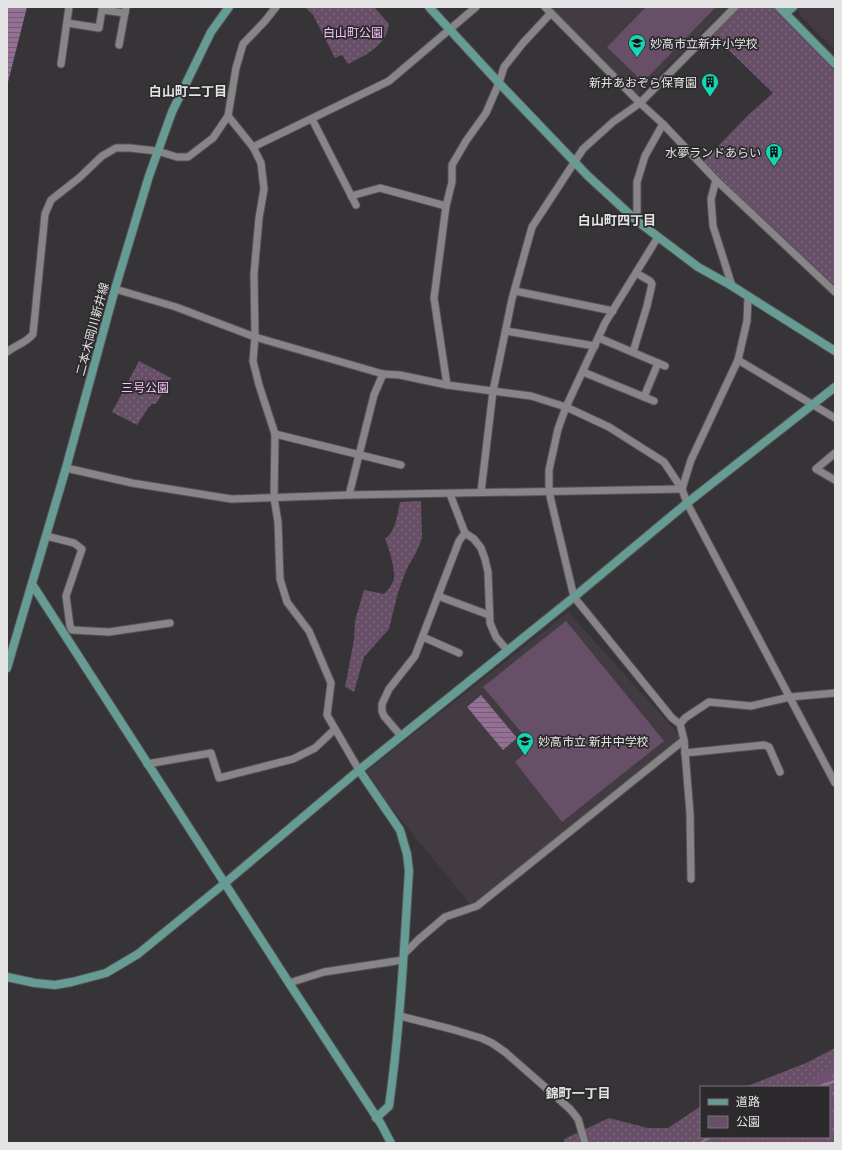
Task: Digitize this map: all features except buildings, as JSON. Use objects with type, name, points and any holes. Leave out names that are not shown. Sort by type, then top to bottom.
[{"type":"street","points":[[61,64],[69,7]]},
{"type":"street","name":"二本木岡川新井線","points":[[7,668],[66,468],[115,289],[157,151],[172,112],[211,32],[229,7]]},
{"type":"street","points":[[7,352],[17,345],[27,341],[33,334],[45,214],[51,200],[79,178],[102,156],[116,148],[157,151],[177,157],[188,157],[213,138],[228,116],[236,68],[243,44],[276,7]]},
{"type":"street","points":[[429,7],[574,162],[637,221],[698,266],[835,351]]},
{"type":"street","points":[[254,147],[389,81],[476,7]]},
{"type":"street","points":[[545,7],[640,103],[663,124],[716,180],[835,292]]},
{"type":"street","points":[[481,492],[493,391],[514,291],[532,227],[582,150],[613,122],[640,103],[735,7]]},
{"type":"street","points":[[779,7],[835,64]]},
{"type":"street","points":[[786,13],[793,7]]},
{"type":"street","points":[[67,23],[99,28],[102,10],[125,10],[119,45]]},
{"type":"street","points":[[446,385],[434,298],[446,206],[452,182],[452,165],[466,141],[486,113],[504,67],[522,43],[551,13]]},
{"type":"street","points":[[228,116],[254,147],[261,163],[264,189],[259,218],[254,274],[255,337],[253,360],[259,385],[275,434],[274,498],[278,522],[280,579],[287,602],[309,631],[331,683],[327,715],[334,730],[359,770],[400,830],[407,854],[408,871],[400,1016],[389,1106],[376,1118]]},
{"type":"street","points":[[312,119],[356,205]]},
{"type":"street","points":[[637,221],[637,182],[645,156],[663,124]]},
{"type":"street","points":[[716,180],[711,200],[713,226],[732,286]]},
{"type":"street","points":[[351,196],[380,188],[446,206]]},
{"type":"street","points":[[658,237],[613,311],[566,407],[558,429],[549,470],[549,492],[574,598],[672,718],[680,724],[684,740],[690,813],[692,879]]},
{"type":"street","points":[[633,352],[652,284],[650,281],[636,273]]},
{"type":"street","points":[[115,289],[176,307],[255,337],[383,374],[400,375],[446,385],[531,396],[566,407],[609,427],[664,462],[682,489],[687,502],[835,782]]},
{"type":"street","points":[[514,291],[613,311]]},
{"type":"street","points":[[682,489],[691,460],[738,360],[747,321],[748,297]]},
{"type":"street","points":[[506,331],[595,346]]},
{"type":"street","points":[[599,338],[666,366]]},
{"type":"street","points":[[738,360],[835,418]]},
{"type":"street","points":[[644,397],[658,362]]},
{"type":"street","points":[[583,372],[654,401]]},
{"type":"street","points":[[349,495],[374,395],[383,374]]},
{"type":"street","points":[[7,977],[35,983],[55,985],[106,973],[138,954],[359,770],[507,650],[574,598],[687,502],[835,387]]},
{"type":"street","points":[[275,434],[402,465]]},
{"type":"street","points":[[835,453],[816,469],[835,480]]},
{"type":"street","points":[[66,468],[132,483],[231,499],[481,492],[682,489]]},
{"type":"street","points":[[450,494],[465,533],[474,539],[481,548],[486,559],[490,623],[496,637],[507,650]]},
{"type":"street","points":[[401,736],[384,716],[382,704],[388,689],[415,656],[459,541],[465,533]]},
{"type":"street","points":[[46,536],[74,543],[82,549],[66,596],[70,626],[72,630]]},
{"type":"street","points":[[32,584],[391,1143]]},
{"type":"street","points":[[438,596],[489,614]]},
{"type":"street","points":[[64,635],[72,630],[110,632],[170,623]]},
{"type":"street","points":[[423,637],[459,653]]},
{"type":"street","points":[[680,724],[685,718],[709,702],[751,706],[790,696],[835,694]]},
{"type":"street","points":[[147,764],[211,753],[220,778],[293,759],[315,748],[334,730]]},
{"type":"street","points":[[289,983],[324,972],[404,957],[418,940],[445,917],[477,906],[684,740]]},
{"type":"street","points":[[685,753],[764,745],[769,748],[780,772]]},
{"type":"street","points":[[400,1016],[458,1031],[492,1043],[505,1052],[570,1109],[578,1119],[585,1143]]},
{"type":"shaded area","points":[[7,7],[27,7],[7,86]]},
{"type":"shaded area","name":"妙高市立新井小学校","points":[[548,7],[728,7],[637,96]]},
{"type":"shaded area","points":[[799,7],[835,7],[835,50],[799,14]]},
{"type":"shaded area","name":"妙高市立 新井中学校","points":[[568,612],[684,740],[471,905],[388,804],[367,771]]},
{"type":"shaded area","points":[[481,695],[517,738],[503,750],[467,707]]},
{"type":"green space","name":"白山町公園","points":[[305,7],[374,7],[389,24],[387,32],[384,38],[374,49],[348,64],[342,55],[335,58],[313,15]]},
{"type":"green space","points":[[646,7],[716,7],[643,82],[607,47]]},
{"type":"green space","points":[[735,7],[778,7],[835,64],[835,292],[701,164],[748,115],[773,93],[710,32]]},
{"type":"green space","name":"三号公園","points":[[139,361],[171,378],[156,404],[152,404],[148,408],[137,425],[112,412]]},
{"type":"green space","points":[[421,501],[422,538],[416,553],[408,566],[398,592],[389,629],[364,657],[354,692],[345,687],[354,640],[355,621],[364,590],[384,594],[390,587],[394,578],[394,569],[385,539],[392,532],[400,502]]},
{"type":"green space","points":[[566,621],[664,741],[562,822],[515,762],[533,746],[483,687]]},
{"type":"green space","points":[[835,1048],[835,1080],[826,1086],[748,1086],[806,1063]]},
{"type":"green space","points":[[835,1064],[835,1143],[711,1143],[719,1138],[830,1138],[830,1086],[804,1086]]},
{"type":"green space","points":[[700,1107],[700,1138],[738,1138],[730,1143],[564,1143],[564,1139],[609,1118],[648,1128],[668,1128]]},
{"type":"waterway","points":[[821,1086],[835,1081]]},
{"type":"waterway","points":[[700,1143],[709,1138]]},
{"type":"place","name":"妙高市立新井小学校","points":[[637,58]]},
{"type":"place","name":"新井あおぞら保育園","points":[[710,97]]},
{"type":"place","name":"水夢ランドあらい","points":[[774,167]]},
{"type":"place","name":"妙高市立 新井中学校","points":[[525,756]]},
{"type":"district","name":"白山町二丁目","points":[[188,91]]},
{"type":"district","name":"白山町四丁目","points":[[617,220]]},
{"type":"district","name":"錦町一丁目","points":[[578,1093]]}]
